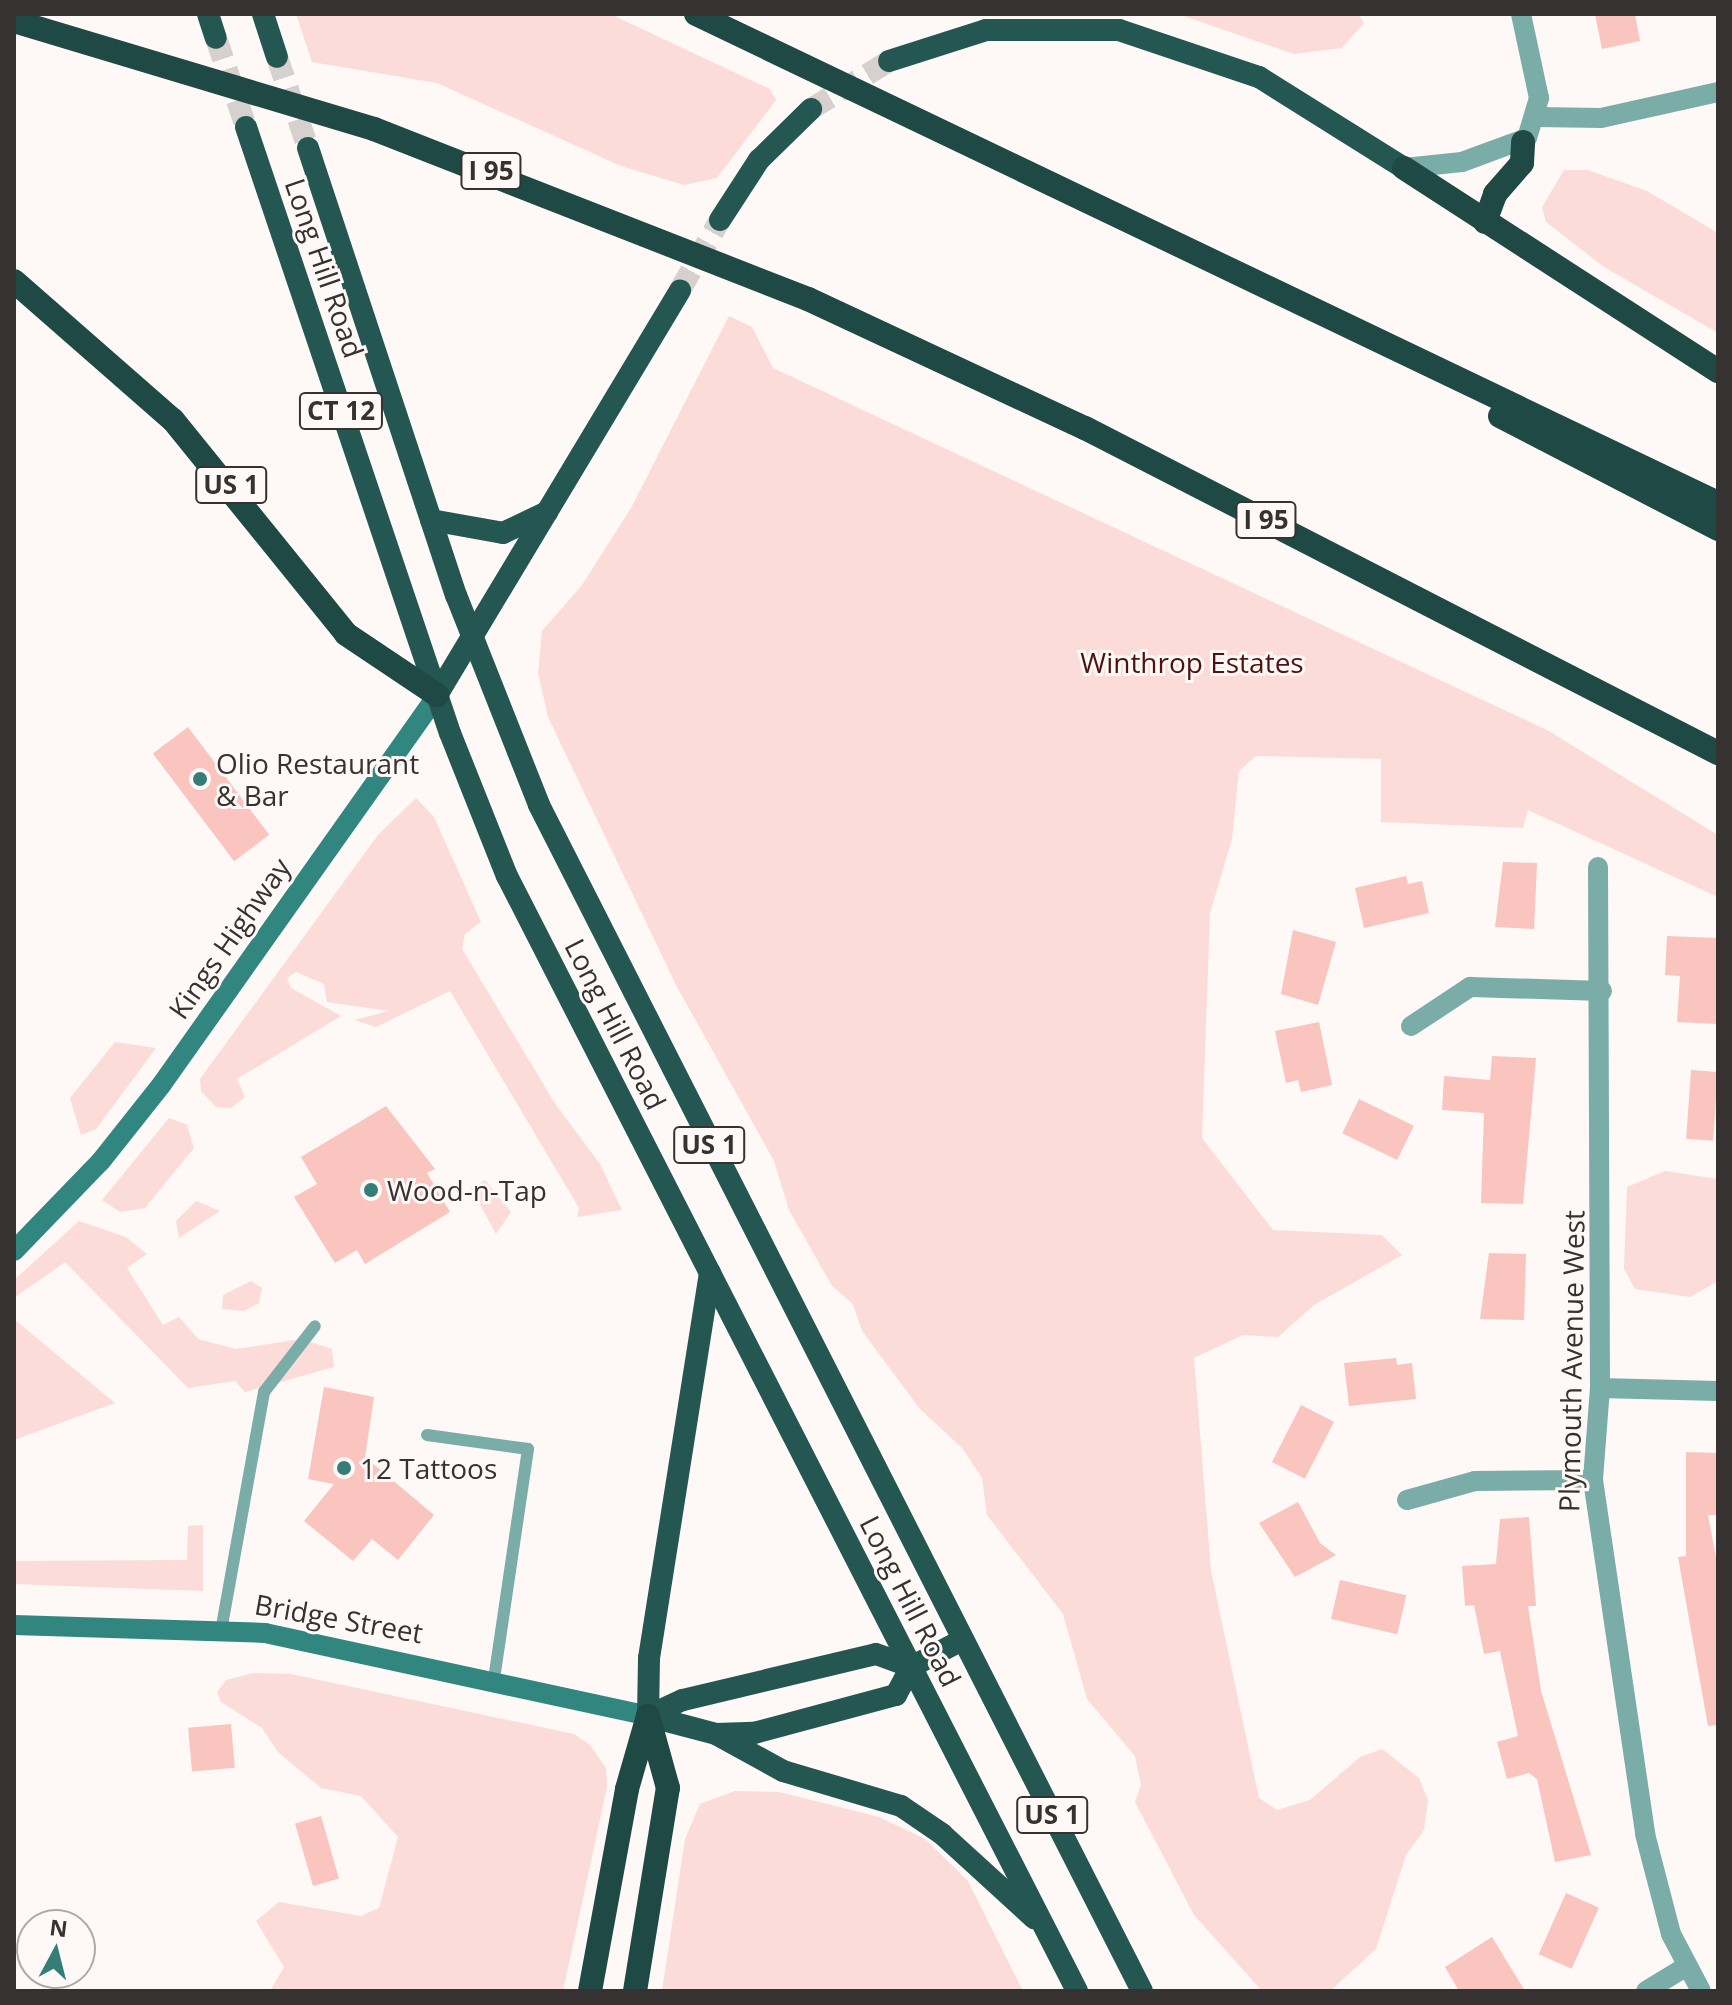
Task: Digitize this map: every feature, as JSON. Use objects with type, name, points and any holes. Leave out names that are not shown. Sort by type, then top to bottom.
[{"type":"highway","points":[[208,14],[216,38]]},
{"type":"highway","points":[[263,14],[277,57]]},
{"type":"highway","points":[[696,14],[1718,503]]},
{"type":"highway","name":"I 95","points":[[14,21],[150,58],[374,129],[606,214],[808,299],[1085,428],[1718,753]]},
{"type":"highway","points":[[889,61],[945,39],[1001,29],[1131,33],[1259,77],[1718,371]]},
{"type":"highway","points":[[720,220],[759,160],[811,109]]},
{"type":"highway","name":"Long Hill Road","points":[[246,127],[437,695],[518,900],[1077,1991]]},
{"type":"highway","points":[[1485,222],[1495,194],[1522,163],[1523,142]]},
{"type":"highway","name":"Long Hill Road","points":[[308,148],[473,643],[604,941],[1142,1991]]},
{"type":"highway","points":[[1174,243],[1718,529]]},
{"type":"highway","name":"US 1","points":[[14,281],[173,420],[346,634],[437,695]]},
{"type":"highway","points":[[431,520],[511,532],[541,518],[564,493],[680,290]]},
{"type":"highway","name":"Kings Highway","points":[[437,695],[473,643],[564,493]]},
{"type":"highway","points":[[590,1991],[627,1789],[648,1716],[649,1658],[710,1273]]},
{"type":"highway","name":"Bridge Street","points":[[648,1716],[716,1734],[754,1733],[896,1695],[911,1667],[962,1640]]},
{"type":"highway","points":[[648,1716],[683,1700],[876,1654],[911,1667]]},
{"type":"highway","points":[[635,1991],[668,1788],[648,1716]]},
{"type":"highway","points":[[716,1734],[783,1771],[901,1806],[942,1834],[1046,1930]]},
{"type":"main road","name":"Kings Highway","points":[[14,1251],[101,1161],[162,1084],[437,695]]},
{"type":"main road","name":"Bridge Street","points":[[14,1625],[221,1631],[494,1678],[648,1716]]},
{"type":"street","points":[[1404,168],[1462,162],[1508,141],[1523,142],[1537,117],[1521,14]]},
{"type":"street","points":[[1537,117],[1601,118],[1718,92]]},
{"type":"street","name":"Plymouth Avenue West","points":[[1598,867],[1602,991],[1600,1388],[1593,1480],[1645,1834],[1687,1966],[1699,1989]]},
{"type":"street","points":[[1411,1026],[1470,987],[1602,991]]},
{"type":"street","points":[[1600,1388],[1718,1391]]},
{"type":"street","points":[[1407,1500],[1475,1481],[1593,1480]]},
{"type":"street","points":[[1646,1991],[1687,1966]]},
{"type":"lane","points":[[221,1631],[264,1392],[315,1326]]},
{"type":"lane","points":[[427,1435],[528,1449],[494,1678]]},
{"type":"green space","points":[[296,14],[610,14],[770,89],[776,100],[717,178],[684,185],[621,166],[437,83],[312,62]]},
{"type":"green space","points":[[1178,14],[1358,14],[1364,23],[1342,48],[1294,54]]},
{"type":"green space","points":[[1564,170],[1588,170],[1647,191],[1718,233],[1718,333],[1604,267],[1546,222],[1542,207]]},
{"type":"green space","name":"Winthrop Estates","points":[[729,316],[752,327],[773,368],[1547,730],[1718,835],[1718,897],[1528,810],[1523,828],[1381,822],[1381,759],[1256,756],[1239,771],[1232,839],[1210,913],[1202,1138],[1273,1230],[1382,1235],[1402,1255],[1314,1305],[1278,1337],[1243,1335],[1194,1358],[1211,1571],[1259,1798],[1277,1810],[1310,1800],[1360,1757],[1382,1749],[1419,1778],[1428,1800],[1424,1830],[1406,1855],[1376,1949],[1330,1991],[1262,1991],[1194,1915],[1135,1802],[1141,1785],[1135,1756],[1087,1699],[1063,1614],[987,1515],[982,1478],[962,1448],[920,1409],[862,1331],[853,1304],[832,1286],[789,1210],[774,1161],[676,985],[548,717],[538,673],[542,631],[582,585],[631,508]]},
{"type":"green space","points":[[416,798],[434,817],[481,922],[465,934],[462,949],[556,1105],[600,1164],[622,1210],[577,1217],[579,1208],[450,991],[376,1027],[354,1020],[389,1011],[327,1002],[324,984],[296,972],[287,978],[291,988],[341,1016],[237,1079],[245,1097],[231,1108],[216,1107],[201,1091],[200,1079],[378,835]]},
{"type":"green space","points":[[115,1042],[156,1048],[96,1129],[81,1135],[70,1098]]},
{"type":"green space","points":[[169,1118],[187,1125],[194,1148],[145,1208],[120,1212],[102,1200]]},
{"type":"green space","points":[[1665,1171],[1718,1179],[1718,1281],[1690,1297],[1635,1289],[1624,1269],[1627,1187]]},
{"type":"green space","points":[[485,1180],[511,1212],[496,1234],[471,1188]]},
{"type":"green space","points":[[196,1201],[220,1211],[179,1238],[176,1221]]},
{"type":"green space","points":[[79,1221],[126,1237],[147,1254],[127,1268],[163,1325],[179,1317],[198,1339],[236,1349],[301,1339],[332,1349],[334,1367],[245,1392],[235,1381],[188,1388],[65,1262],[14,1298],[14,1280]]},
{"type":"green space","points":[[251,1281],[262,1288],[259,1303],[244,1311],[222,1309],[223,1295]]},
{"type":"green space","points":[[14,1319],[115,1403],[14,1440]]},
{"type":"green space","points":[[203,1525],[203,1591],[14,1584],[14,1561],[187,1560],[188,1526]]},
{"type":"green space","points":[[254,1673],[291,1674],[574,1734],[590,1745],[606,1768],[607,1787],[563,1991],[270,1991],[284,1967],[256,1921],[279,1902],[361,1916],[379,1908],[398,1837],[361,1796],[321,1788],[278,1752],[262,1728],[221,1702],[217,1692],[226,1680]]},
{"type":"green space","points":[[735,1791],[779,1792],[879,1817],[925,1839],[968,1881],[1023,1991],[662,1991],[685,1839],[700,1804]]},
{"type":"building","points":[[1595,14],[1635,14],[1640,41],[1602,49]]},
{"type":"building","name":"Olio Restaurant & Bar","points":[[188,727],[269,835],[234,861],[153,753]]},
{"type":"building","points":[[1503,862],[1537,863],[1534,929],[1495,927]]},
{"type":"building","points":[[1406,876],[1408,884],[1422,881],[1429,913],[1364,928],[1355,888]]},
{"type":"building","points":[[1293,930],[1336,942],[1318,1005],[1281,994]]},
{"type":"building","points":[[1667,936],[1718,938],[1718,1024],[1677,1022],[1680,976],[1665,975]]},
{"type":"building","points":[[1319,1022],[1332,1085],[1301,1092],[1298,1080],[1286,1083],[1275,1031]]},
{"type":"building","points":[[1492,1056],[1536,1058],[1523,1204],[1481,1203],[1484,1113],[1442,1110],[1444,1076],[1490,1080]]},
{"type":"building","points":[[1691,1070],[1718,1072],[1713,1141],[1686,1139]]},
{"type":"building","points":[[1359,1099],[1414,1126],[1397,1160],[1342,1133]]},
{"type":"building","name":"Wood-n-Tap","points":[[386,1106],[435,1169],[427,1173],[450,1212],[365,1264],[357,1250],[335,1263],[294,1197],[317,1184],[301,1157]]},
{"type":"building","points":[[1489,1253],[1526,1254],[1524,1320],[1480,1319]]},
{"type":"building","points":[[1396,1358],[1397,1365],[1412,1363],[1416,1399],[1349,1406],[1344,1363]]},
{"type":"building","name":"12 Tattoos","points":[[324,1387],[374,1397],[365,1457],[434,1515],[398,1560],[372,1539],[353,1561],[304,1521],[334,1484],[308,1479]]},
{"type":"building","points":[[1301,1405],[1334,1422],[1305,1479],[1272,1462]]},
{"type":"building","points":[[1686,1452],[1718,1453],[1718,1515],[1708,1515],[1718,1568],[1718,1725],[1708,1726],[1678,1557],[1686,1556]]},
{"type":"building","points":[[1298,1502],[1320,1543],[1336,1555],[1295,1577],[1259,1523]]},
{"type":"building","points":[[1529,1517],[1536,1606],[1528,1606],[1541,1691],[1591,1855],[1555,1862],[1537,1779],[1529,1773],[1507,1779],[1497,1742],[1518,1736],[1500,1651],[1484,1654],[1474,1605],[1465,1606],[1462,1566],[1496,1564],[1500,1519]]},
{"type":"building","points":[[1340,1580],[1406,1595],[1397,1634],[1331,1619]]},
{"type":"building","points":[[231,1724],[235,1768],[192,1772],[188,1728]]},
{"type":"building","points":[[321,1816],[339,1878],[313,1886],[295,1823]]},
{"type":"building","points":[[1566,1893],[1599,1908],[1572,1969],[1539,1954]]},
{"type":"building","points":[[1492,1937],[1525,1991],[1459,1991],[1445,1967]]},
{"type":"tunnel","points":[[216,38],[246,127]]},
{"type":"tunnel","points":[[277,57],[308,148]]},
{"type":"tunnel","points":[[811,109],[889,61]]},
{"type":"tunnel","points":[[680,290],[720,220]]},
{"type":"place","name":"Olio Restaurant & Bar","points":[[200,779]]},
{"type":"place","name":"Wood-n-Tap","points":[[371,1190]]},
{"type":"place","name":"12 Tattoos","points":[[344,1468]]}]
